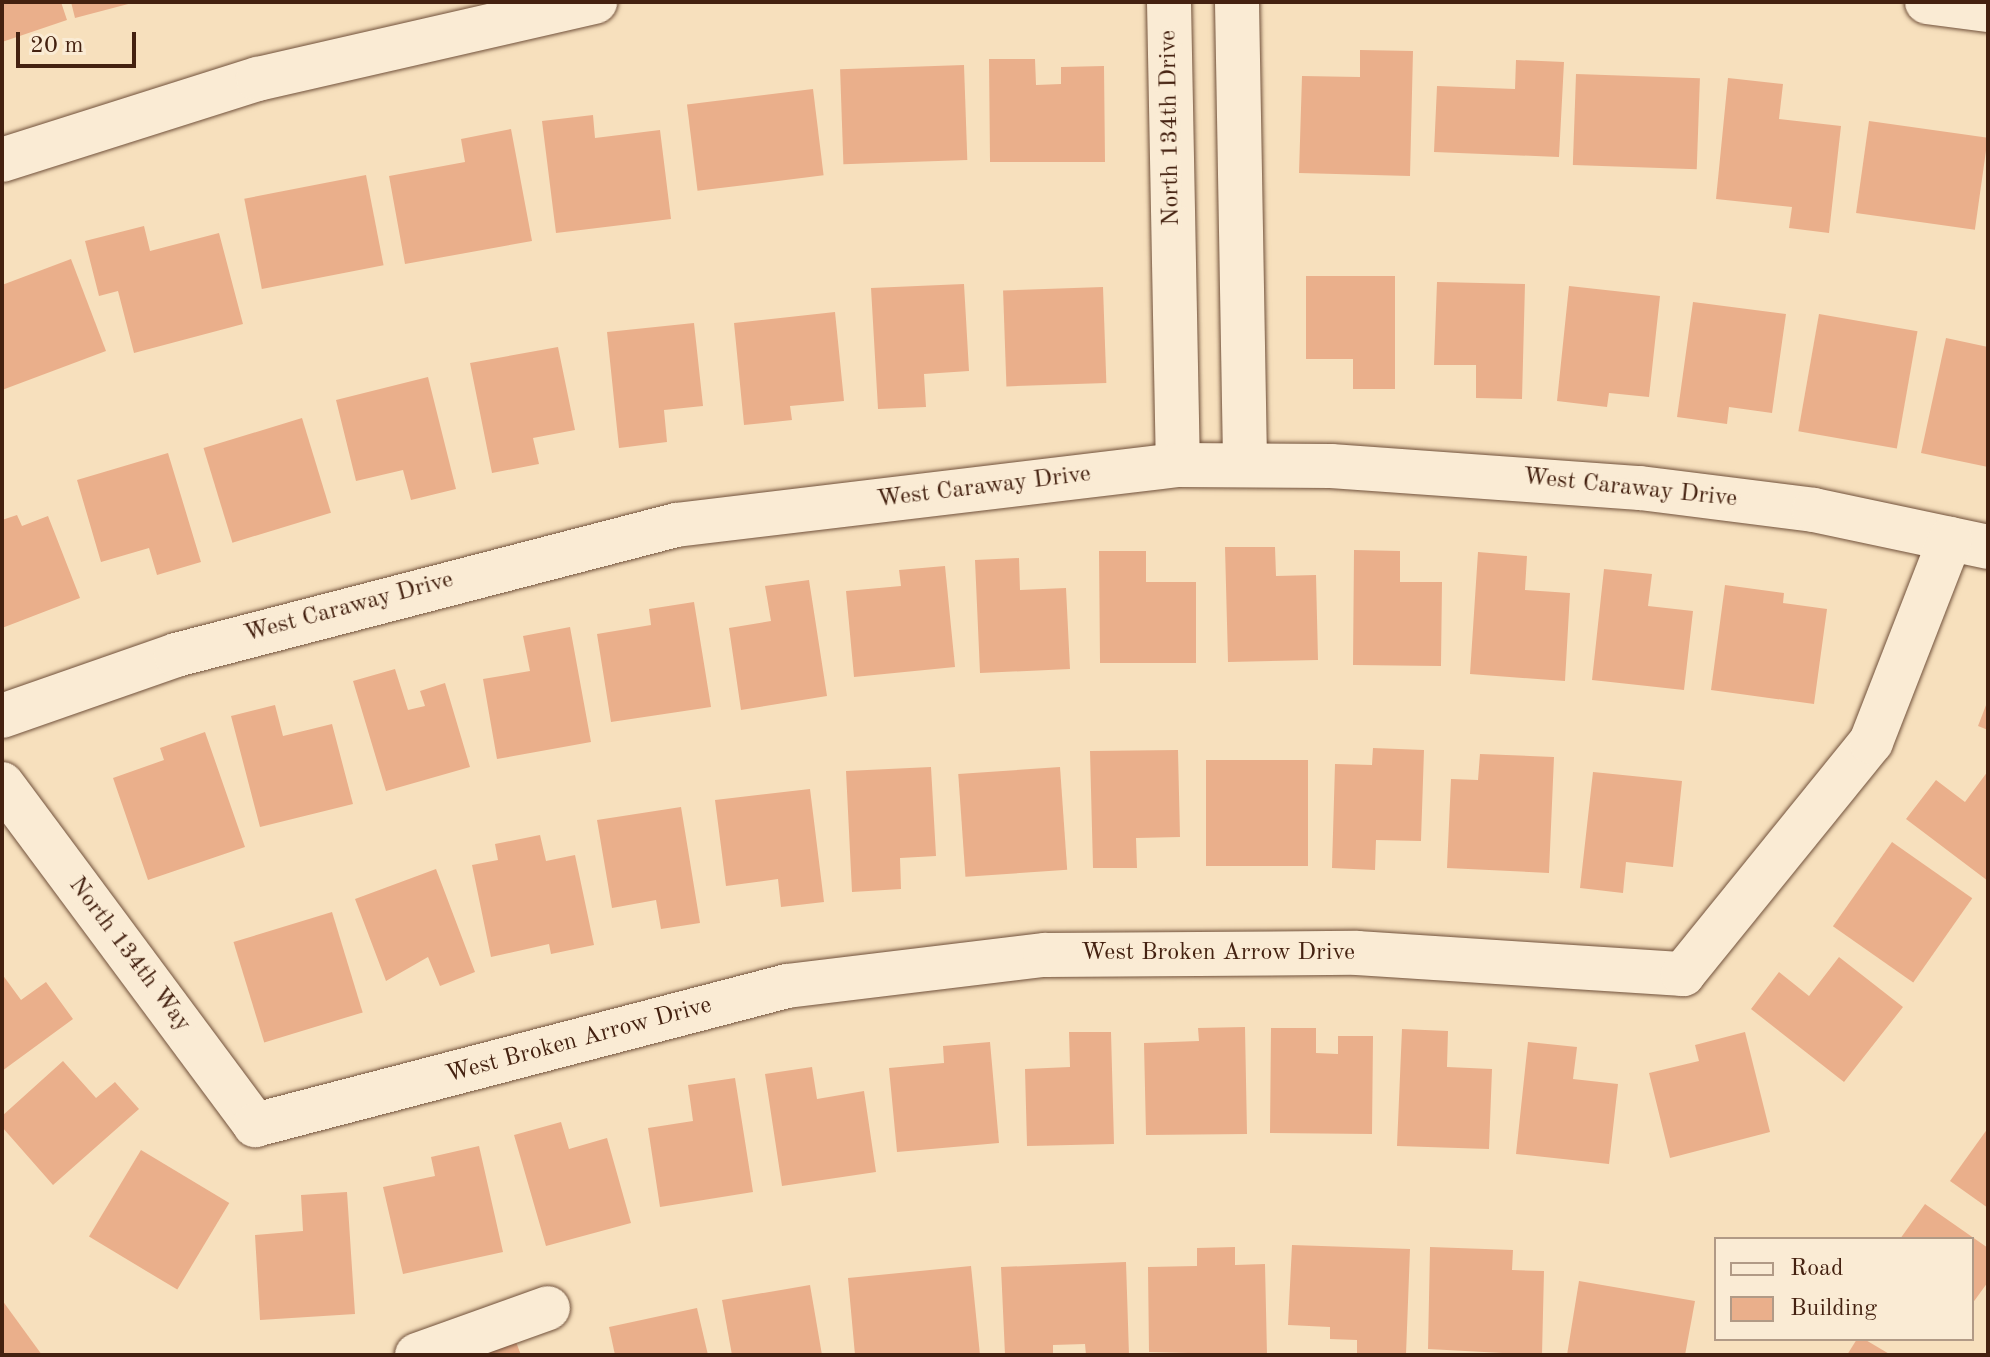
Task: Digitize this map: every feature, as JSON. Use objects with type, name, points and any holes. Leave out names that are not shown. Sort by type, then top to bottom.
[{"type":"street","points":[[2,160],[258,79],[595,2]]},
{"type":"street","name":"North 134th Drive","points":[[1169,2],[1178,465]]},
{"type":"street","points":[[1237,2],[1245,464]]},
{"type":"street","points":[[1927,2],[1988,10]]},
{"type":"street","name":"North 134th Drive","points":[[1174,255],[1241,251]]},
{"type":"street","name":"West Caraway Drive","points":[[2,716],[176,655],[676,525],[1178,465],[1245,464],[1640,488],[1814,510],[1969,543]]},
{"type":"street","name":"West Broken Arrow Drive","points":[[255,1125],[787,986],[1045,955],[1357,953],[1683,974],[1871,742],[1969,543]]},
{"type":"street","name":"North 134th Way","points":[[2,784],[255,1125]]},
{"type":"street","points":[[417,1355],[548,1308]]},
{"type":"building","points":[[2,2],[61,2],[67,20],[2,42]]},
{"type":"building","points":[[71,2],[132,2],[132,3],[75,18]]},
{"type":"building","points":[[1360,50],[1413,51],[1410,176],[1299,173],[1302,76],[1360,77]]},
{"type":"building","points":[[989,59],[1035,59],[1036,85],[1061,84],[1061,67],[1104,66],[1105,162],[990,162]]},
{"type":"building","points":[[1516,60],[1564,62],[1559,157],[1434,152],[1437,86],[1515,89]]},
{"type":"building","points":[[964,65],[967,160],[843,164],[840,69]]},
{"type":"building","points":[[1576,74],[1700,78],[1697,169],[1573,165]]},
{"type":"building","points":[[1728,78],[1783,84],[1779,119],[1841,126],[1829,233],[1789,228],[1792,207],[1716,199]]},
{"type":"building","points":[[813,89],[824,175],[698,191],[687,104]]},
{"type":"building","points":[[593,115],[595,138],[660,130],[671,219],[556,233],[542,121]]},
{"type":"building","points":[[1869,121],[1988,138],[1975,230],[1856,213]]},
{"type":"building","points":[[511,129],[532,241],[405,264],[389,176],[465,162],[461,139]]},
{"type":"building","points":[[366,175],[384,265],[262,289],[244,199]]},
{"type":"building","points":[[144,226],[150,251],[219,233],[243,324],[134,353],[118,291],[99,296],[85,241]]},
{"type":"building","points":[[71,259],[106,351],[2,390],[2,285]]},
{"type":"building","points":[[1306,276],[1395,276],[1395,389],[1353,389],[1353,359],[1306,359]]},
{"type":"building","points":[[1437,282],[1525,284],[1522,399],[1476,398],[1476,365],[1434,365]]},
{"type":"building","points":[[964,284],[969,371],[924,374],[926,407],[878,409],[871,288]]},
{"type":"building","points":[[1569,286],[1660,296],[1649,397],[1609,393],[1607,407],[1557,401]]},
{"type":"building","points":[[1103,287],[1106,383],[1006,386],[1003,290]]},
{"type":"building","points":[[1693,302],[1786,314],[1772,413],[1729,407],[1727,424],[1677,417]]},
{"type":"building","points":[[835,312],[844,401],[790,406],[792,420],[744,425],[734,323]]},
{"type":"building","points":[[1819,314],[1917,331],[1897,449],[1798,431]]},
{"type":"building","points":[[694,323],[703,406],[664,410],[667,442],[619,448],[607,332]]},
{"type":"building","points":[[1946,338],[1988,347],[1988,467],[1921,453]]},
{"type":"building","points":[[558,347],[575,430],[533,438],[539,464],[492,473],[470,363]]},
{"type":"building","points":[[428,377],[456,489],[411,500],[403,470],[356,481],[336,400]]},
{"type":"building","points":[[302,418],[331,513],[232,543],[204,448]]},
{"type":"building","points":[[168,453],[201,562],[157,575],[149,548],[101,562],[77,480]]},
{"type":"building","points":[[17,515],[22,526],[48,516],[80,598],[2,628],[2,520]]},
{"type":"building","points":[[1225,547],[1275,547],[1276,576],[1316,575],[1318,660],[1228,662]]},
{"type":"building","points":[[1354,550],[1400,551],[1400,582],[1442,582],[1441,666],[1353,665]]},
{"type":"building","points":[[1099,551],[1146,551],[1146,582],[1196,582],[1196,663],[1100,663]]},
{"type":"building","points":[[1478,552],[1527,556],[1525,590],[1570,593],[1565,681],[1470,674]]},
{"type":"building","points":[[1019,558],[1020,590],[1066,588],[1070,669],[980,673],[975,560]]},
{"type":"building","points":[[945,566],[955,667],[854,677],[846,591],[901,586],[899,570]]},
{"type":"building","points":[[1604,569],[1652,574],[1648,606],[1693,611],[1684,690],[1592,680]]},
{"type":"building","points":[[809,580],[827,696],[741,710],[729,628],[771,621],[765,586]]},
{"type":"building","points":[[1725,585],[1784,593],[1783,603],[1827,609],[1814,704],[1711,690]]},
{"type":"building","points":[[694,602],[711,707],[611,722],[597,634],[651,625],[649,609]]},
{"type":"building","points":[[570,627],[591,742],[497,759],[483,679],[530,671],[523,636]]},
{"type":"building","points":[[395,669],[408,710],[425,706],[420,691],[445,683],[470,767],[386,791],[353,681]]},
{"type":"building","points":[[1988,700],[1988,730],[1978,726]]},
{"type":"building","points":[[275,705],[283,736],[332,724],[353,804],[260,827],[231,716]]},
{"type":"building","points":[[205,732],[245,847],[148,880],[113,778],[164,760],[160,748]]},
{"type":"building","points":[[1373,748],[1424,750],[1421,841],[1376,840],[1375,870],[1332,868],[1335,764],[1372,765]]},
{"type":"building","points":[[1178,750],[1180,837],[1136,838],[1137,868],[1093,868],[1090,751]]},
{"type":"building","points":[[1480,754],[1554,757],[1549,873],[1447,868],[1451,779],[1478,780]]},
{"type":"building","points":[[1206,760],[1308,760],[1308,866],[1206,866]]},
{"type":"building","points":[[931,767],[936,856],[900,858],[901,889],[852,892],[846,771]]},
{"type":"building","points":[[1060,767],[1067,870],[965,877],[958,774]]},
{"type":"building","points":[[1988,771],[1988,881],[1906,819],[1936,780],[1965,802]]},
{"type":"building","points":[[1593,772],[1682,781],[1673,867],[1626,862],[1623,893],[1580,888]]},
{"type":"building","points":[[810,789],[824,902],[781,907],[778,879],[726,886],[715,800]]},
{"type":"building","points":[[681,807],[700,923],[661,929],[656,900],[612,908],[597,820]]},
{"type":"building","points":[[540,835],[546,861],[575,855],[594,945],[551,954],[549,944],[491,957],[472,865],[498,860],[495,844]]},
{"type":"building","points":[[1892,842],[1972,898],[1913,983],[1833,926]]},
{"type":"building","points":[[436,869],[475,972],[440,986],[428,957],[386,981],[355,899]]},
{"type":"building","points":[[332,912],[363,1012],[264,1043],[234,942]]},
{"type":"building","points":[[1839,957],[1903,1007],[1844,1082],[1751,1009],[1779,972],[1809,996]]},
{"type":"building","points":[[2,974],[21,1000],[46,982],[73,1019],[2,1071]]},
{"type":"building","points":[[1245,1027],[1247,1134],[1146,1135],[1144,1043],[1199,1041],[1198,1028]]},
{"type":"building","points":[[1271,1028],[1316,1028],[1316,1053],[1338,1054],[1338,1036],[1373,1036],[1372,1134],[1270,1133]]},
{"type":"building","points":[[1402,1029],[1448,1031],[1447,1067],[1492,1069],[1489,1149],[1397,1146]]},
{"type":"building","points":[[1069,1032],[1111,1032],[1114,1144],[1027,1146],[1025,1069],[1070,1067]]},
{"type":"building","points":[[1745,1032],[1770,1132],[1670,1158],[1649,1073],[1699,1061],[1695,1045]]},
{"type":"building","points":[[990,1042],[999,1143],[897,1152],[889,1068],[944,1063],[943,1046]]},
{"type":"building","points":[[1528,1042],[1577,1047],[1573,1079],[1618,1084],[1609,1164],[1516,1154]]},
{"type":"building","points":[[63,1061],[96,1098],[115,1082],[139,1109],[53,1185],[2,1127],[2,1116]]},
{"type":"building","points":[[812,1067],[817,1099],[864,1091],[876,1172],[782,1186],[765,1074]]},
{"type":"building","points":[[735,1078],[753,1192],[660,1207],[648,1128],[693,1121],[688,1085]]},
{"type":"building","points":[[561,1122],[569,1149],[607,1138],[631,1223],[546,1246],[514,1135]]},
{"type":"building","points":[[1988,1128],[1988,1208],[1950,1181]]},
{"type":"building","points":[[479,1146],[503,1252],[403,1274],[383,1187],[435,1176],[431,1157]]},
{"type":"building","points":[[141,1150],[229,1203],[177,1290],[89,1237]]},
{"type":"building","points":[[347,1192],[355,1314],[260,1320],[255,1235],[303,1231],[301,1195]]},
{"type":"building","points":[[1925,1204],[1972,1237],[1901,1237]]},
{"type":"building","points":[[1974,1238],[1988,1248],[1988,1282],[1974,1301]]},
{"type":"building","points":[[1292,1245],[1410,1249],[1406,1355],[1357,1355],[1357,1340],[1330,1339],[1330,1327],[1288,1325]]},
{"type":"building","points":[[1235,1247],[1235,1265],[1265,1264],[1267,1355],[1149,1352],[1148,1267],[1197,1266],[1197,1248]]},
{"type":"building","points":[[1430,1247],[1513,1250],[1512,1270],[1544,1271],[1542,1355],[1428,1349]]},
{"type":"building","points":[[1126,1262],[1129,1355],[1086,1355],[1085,1344],[1053,1345],[1053,1355],[1005,1355],[1001,1267]]},
{"type":"building","points":[[971,1266],[980,1355],[855,1355],[848,1278]]},
{"type":"building","points":[[1579,1281],[1695,1301],[1685,1355],[1567,1355]]},
{"type":"building","points":[[810,1285],[822,1355],[732,1355],[722,1300]]},
{"type":"building","points":[[2,1300],[42,1355],[2,1355]]},
{"type":"building","points":[[697,1308],[708,1355],[615,1355],[609,1327]]},
{"type":"building","points":[[1856,1341],[1867,1341],[1891,1355],[1847,1355]]},
{"type":"building","points":[[516,1342],[521,1355],[481,1355]]}]
